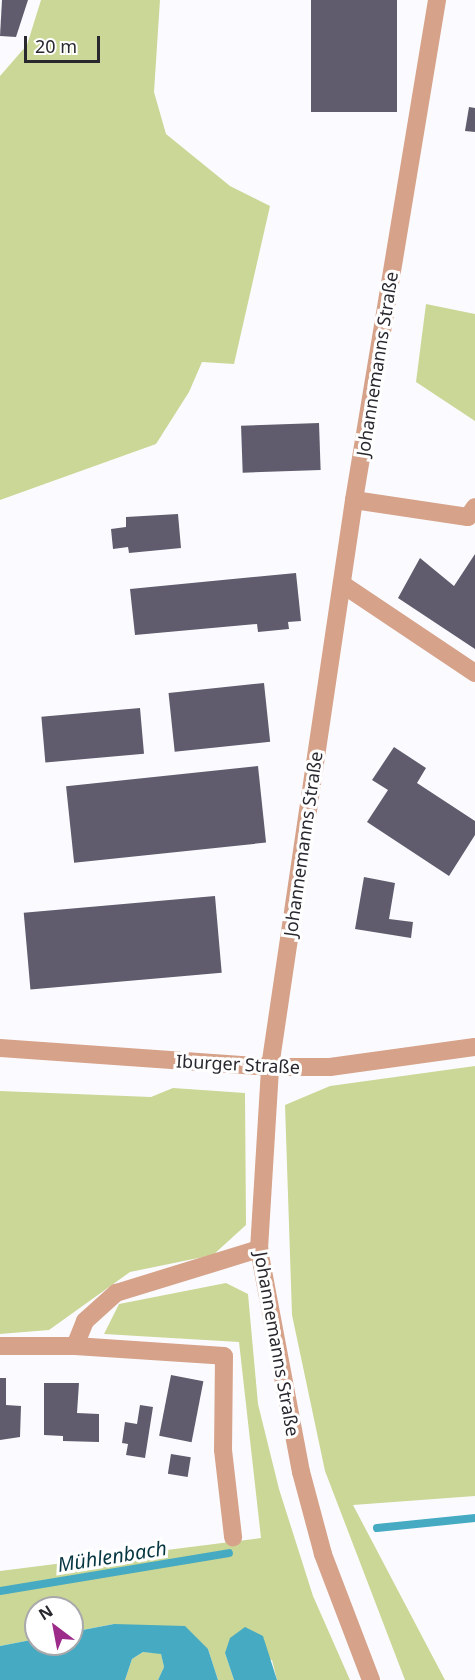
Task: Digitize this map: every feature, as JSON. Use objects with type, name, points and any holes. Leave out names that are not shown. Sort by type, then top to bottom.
[{"type":"street","name":"Johannemanns Straße","points":[[371,1680],[323,1554],[301,1472],[260,1249],[270,1067],[354,500],[437,0]]},
{"type":"street","points":[[354,500],[468,517],[475,507]]},
{"type":"street","points":[[342,584],[475,673]]},
{"type":"street","name":"Iburger Straße","points":[[0,1048],[270,1067],[330,1067],[475,1047]]},
{"type":"street","points":[[75,1346],[85,1321],[116,1293],[260,1249]]},
{"type":"street","points":[[0,1346],[75,1346],[224,1356],[223,1450],[234,1537]]},
{"type":"green space","points":[[41,0],[160,0],[154,92],[166,134],[230,186],[270,206],[234,364],[202,362],[189,392],[156,444],[0,500],[0,76],[27,45]]},
{"type":"green space","points":[[426,304],[475,314],[475,421],[416,382]]},
{"type":"green space","points":[[475,1066],[475,1496],[353,1505],[445,1680],[405,1680],[325,1471],[292,1315],[285,1105],[330,1086]]},
{"type":"green space","points":[[173,1088],[245,1093],[246,1225],[213,1255],[130,1272],[49,1330],[0,1334],[0,1091],[151,1097]]},
{"type":"green space","points":[[226,1283],[248,1294],[258,1404],[279,1489],[313,1596],[350,1680],[277,1680],[272,1660],[225,1653],[234,1680],[218,1680],[208,1649],[114,1624],[84,1630],[84,1596],[24,1596],[24,1641],[0,1646],[0,1571],[261,1538],[239,1342],[104,1334],[119,1304]]},
{"type":"green space","points":[[143,1652],[161,1653],[164,1667],[158,1680],[125,1680],[132,1659]]},
{"type":"water","points":[[114,1624],[185,1626],[208,1649],[218,1680],[158,1680],[164,1667],[161,1654],[143,1652],[132,1659],[125,1680],[0,1680],[0,1646],[24,1641],[24,1656],[84,1656],[84,1630]]},
{"type":"water","points":[[245,1627],[263,1636],[277,1680],[234,1680],[225,1653],[230,1638]]},
{"type":"building","points":[[2,0],[28,0],[16,37],[0,36]]},
{"type":"building","points":[[311,0],[397,0],[397,112],[311,112]]},
{"type":"building","points":[[469,107],[475,108],[475,132],[465,131]]},
{"type":"building","points":[[319,423],[321,470],[243,473],[241,426]]},
{"type":"building","points":[[178,514],[181,548],[129,553],[128,547],[113,549],[111,529],[126,527],[126,517]]},
{"type":"building","points":[[475,554],[475,649],[398,598],[420,558],[454,586]]},
{"type":"building","points":[[296,573],[301,621],[288,622],[289,629],[258,632],[257,624],[135,635],[130,589]]},
{"type":"building","points":[[264,683],[270,742],[175,752],[169,693]]},
{"type":"building","points":[[140,708],[144,754],[45,762],[41,717]]},
{"type":"building","points":[[394,747],[426,768],[417,783],[475,821],[475,835],[449,876],[367,822],[388,790],[372,780]]},
{"type":"building","points":[[258,766],[266,843],[74,863],[66,786]]},
{"type":"building","points":[[364,877],[395,883],[389,919],[413,922],[411,938],[355,929]]},
{"type":"building","points":[[215,896],[222,973],[30,989],[24,913]]},
{"type":"building","points":[[171,1375],[203,1381],[192,1442],[159,1436]]},
{"type":"building","points":[[0,1378],[6,1378],[6,1405],[21,1406],[20,1437],[0,1440]]},
{"type":"building","points":[[44,1383],[79,1383],[77,1413],[99,1414],[99,1442],[63,1441],[63,1436],[44,1435]]},
{"type":"building","points":[[140,1405],[153,1407],[145,1458],[126,1455],[128,1444],[122,1443],[125,1422],[137,1424]]},
{"type":"building","points":[[171,1454],[191,1457],[188,1477],[168,1474]]},
{"type":"waterway","name":"Mühlenbach","points":[[377,1528],[475,1518]]},
{"type":"waterway","name":"Mühlenbach","points":[[0,1591],[229,1553]]}]
